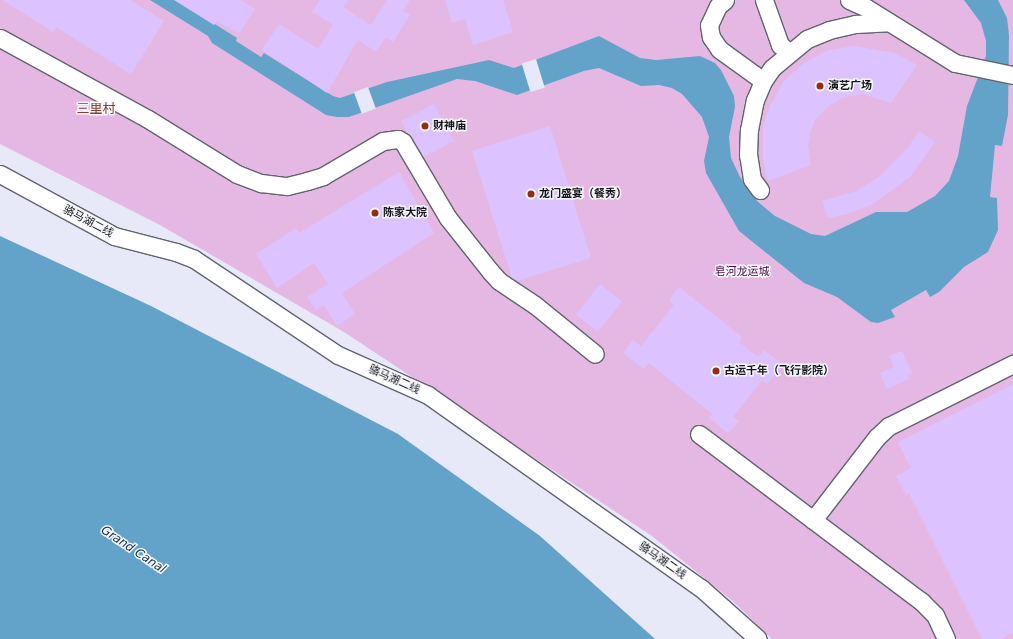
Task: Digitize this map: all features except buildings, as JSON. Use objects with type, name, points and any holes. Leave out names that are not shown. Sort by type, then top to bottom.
[{"type":"street","points":[[725,0],[718,6],[709,25],[711,37],[719,49],[763,81]]},
{"type":"street","points":[[764,0],[780,45],[788,52]]},
{"type":"street","points":[[848,0],[865,7],[955,63],[1013,75]]},
{"type":"street","points":[[760,190],[752,178],[748,155],[752,115],[763,81],[772,68],[788,52],[807,39],[830,30],[856,24],[889,22]]},
{"type":"street","points":[[0,38],[148,119],[237,174],[261,183],[287,186],[307,182],[322,176],[383,141],[391,139],[403,142],[448,218],[499,282],[534,305],[595,354]]},
{"type":"street","name":"骆马湖二线","points":[[0,174],[114,236],[176,252],[194,259],[338,355],[428,395],[701,588],[758,639]]},
{"type":"street","points":[[813,520],[877,437],[889,426],[1013,364]]},
{"type":"street","points":[[699,434],[921,601],[935,615],[946,639]]},
{"type":"green space","name":"皂河龙运城","points":[[0,0],[1013,0],[1013,639],[772,639],[735,603],[652,536],[344,332],[160,225],[0,144]]},
{"type":"water","points":[[150,0],[177,0],[237,38],[236,41],[261,57],[264,53],[333,96],[340,98],[387,82],[489,60],[514,68],[599,36],[640,58],[656,60],[700,56],[715,63],[721,70],[734,96],[735,107],[729,137],[731,158],[740,177],[757,201],[775,216],[811,234],[825,236],[876,212],[907,212],[935,196],[949,181],[958,156],[967,106],[986,56],[986,41],[981,23],[964,0],[998,0],[1007,18],[1009,35],[1008,115],[1002,146],[995,145],[990,197],[997,198],[998,230],[988,252],[964,267],[939,292],[930,297],[926,290],[891,310],[895,317],[878,323],[871,322],[837,297],[804,283],[739,231],[706,173],[704,161],[709,137],[702,117],[682,94],[672,88],[659,85],[641,86],[599,68],[584,71],[517,95],[475,81],[457,79],[349,117],[337,117],[326,115],[212,43],[208,36]]},
{"type":"water","name":"Grand Canal","points":[[0,236],[151,306],[398,434],[540,536],[655,639],[0,639]]},
{"type":"pier","points":[[536,59],[545,88],[530,92],[522,63]]},
{"type":"pier","points":[[368,87],[376,109],[362,114],[354,92]]},
{"type":"place","name":"演艺广场","points":[[820,86]]},
{"type":"place","name":"财神庙","points":[[425,126]]},
{"type":"place","name":"龙门盛宴（餐秀）","points":[[531,194]]},
{"type":"place","name":"陈家大院","points":[[375,213]]},
{"type":"place","name":"古运千年（飞行影院）","points":[[716,371]]},
{"type":"district","name":"三里村","points":[[96,109]]}]
